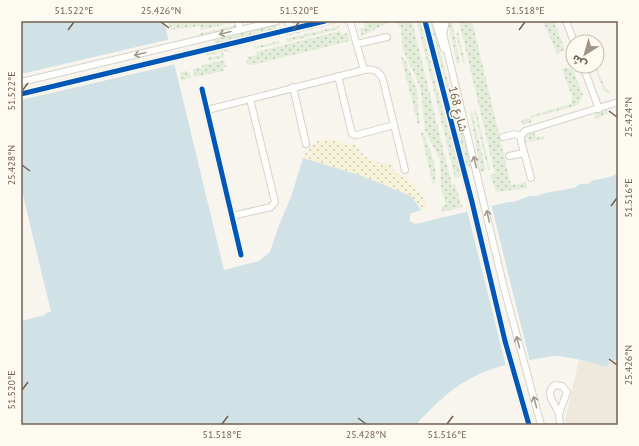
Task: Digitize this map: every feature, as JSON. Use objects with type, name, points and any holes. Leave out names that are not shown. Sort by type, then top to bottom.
[{"type":"street","points":[[238,21],[240,29]]},
{"type":"street","points":[[21,82],[277,21]]},
{"type":"street","points":[[287,21],[291,26],[297,29]]},
{"type":"street","points":[[21,94],[297,29],[325,21]]},
{"type":"street","points":[[350,21],[364,70]]},
{"type":"street","name":"شارع 168","points":[[426,21],[472,202],[498,314],[529,425]]},
{"type":"street","name":"شارع 168","points":[[435,21],[442,46],[450,61]]},
{"type":"street","name":"شارع 168","points":[[440,21],[504,288],[541,425]]},
{"type":"street","points":[[443,35],[446,21]]},
{"type":"street","points":[[566,21],[571,34]]},
{"type":"street","points":[[357,44],[386,36]]},
{"type":"street","points":[[207,110],[338,76],[364,70],[374,70],[382,77],[405,170]]},
{"type":"street","points":[[586,74],[599,109]]},
{"type":"street","points":[[338,76],[352,134],[357,135],[394,125]]},
{"type":"street","points":[[293,88],[306,144]]},
{"type":"street","points":[[202,89],[241,255]]},
{"type":"street","points":[[232,216],[270,207],[275,202],[250,99]]},
{"type":"street","points":[[522,136],[530,129],[618,102]]},
{"type":"street","points":[[503,137],[514,134],[522,136]]},
{"type":"street","points":[[522,136],[524,153],[531,178]]},
{"type":"street","points":[[509,156],[524,153]]},
{"type":"street","points":[[559,414],[560,425]]},
{"type":"shaded area","points":[[21,21],[164,21],[224,270],[259,261],[270,252],[279,225],[291,197],[303,158],[362,176],[412,197],[421,210],[410,214],[410,221],[415,224],[508,202],[514,202],[530,196],[537,196],[545,193],[574,188],[580,184],[587,184],[594,180],[610,177],[618,173],[618,360],[611,360],[607,367],[574,358],[553,356],[508,364],[492,369],[452,390],[416,425],[21,425],[21,321],[51,312],[21,187]]},
{"type":"shaded area","points":[[614,359],[618,360],[618,425],[566,425],[565,420],[579,360],[607,367]]},
{"type":"green space","points":[[168,21],[235,22],[201,30],[200,26],[171,30]]},
{"type":"green space","points":[[337,21],[344,21],[347,25],[340,22],[286,36],[286,35]]},
{"type":"green space","points":[[369,21],[412,21],[452,185],[455,184],[462,207],[442,212],[442,206],[446,204],[441,188],[440,160],[425,131],[421,91],[403,51],[401,28],[397,23],[389,22],[362,36],[359,29],[365,27],[364,23]]},
{"type":"green space","points":[[417,21],[420,21],[436,85],[462,176],[455,178]]},
{"type":"green space","points":[[430,21],[432,21],[471,166],[467,167]]},
{"type":"green space","points":[[448,21],[452,21],[460,63],[457,64]]},
{"type":"green space","points":[[459,21],[472,21],[511,185],[526,182],[527,188],[496,192],[490,175],[495,174]]},
{"type":"green space","points":[[543,21],[554,21],[565,50],[557,54]]},
{"type":"green space","points":[[237,25],[237,27],[199,36],[199,34]]},
{"type":"green space","points":[[276,25],[276,29],[215,44],[214,40]]},
{"type":"green space","points":[[339,26],[339,29],[287,42],[286,39]]},
{"type":"green space","points":[[340,31],[342,35],[347,33],[350,41],[252,65],[248,65],[246,62],[248,57],[257,55],[256,52]]},
{"type":"green space","points":[[458,32],[465,62],[463,63],[456,33]]},
{"type":"green space","points":[[279,41],[280,43],[255,49],[254,47]]},
{"type":"green space","points":[[224,49],[234,53],[223,51],[224,57],[208,61],[207,58],[222,55],[222,52],[207,56],[206,54]]},
{"type":"green space","points":[[401,57],[405,59],[417,90],[420,123],[418,125]]},
{"type":"green space","points":[[224,60],[226,67],[223,67],[224,71],[195,77],[193,70],[197,67],[202,68],[202,65]]},
{"type":"green space","points":[[565,68],[565,74],[575,74],[583,95],[578,105],[531,118],[530,116],[571,104],[572,96],[562,69]]},
{"type":"green space","points":[[186,71],[190,73],[191,77],[182,81],[180,72]]},
{"type":"green space","points":[[597,74],[599,74],[605,88],[610,92],[610,95],[604,91]]},
{"type":"green space","points":[[476,110],[490,170],[488,170],[474,111]]},
{"type":"green space","points":[[607,110],[608,114],[594,119],[595,114]]},
{"type":"green space","points":[[472,111],[486,171],[481,172],[470,112]]},
{"type":"green space","points":[[531,118],[532,122],[523,125],[521,120]]},
{"type":"green space","points":[[532,132],[535,134],[536,138],[544,136],[545,139],[529,142],[527,136],[526,144],[524,138],[526,134]]},
{"type":"green space","points":[[421,133],[424,133],[435,167],[436,174],[433,185]]},
{"type":"sand","points":[[331,139],[349,146],[354,143],[362,154],[370,159],[378,163],[392,164],[394,171],[399,175],[403,175],[421,193],[428,208],[421,210],[415,200],[404,193],[362,176],[303,158],[310,146],[317,141]]},
{"type":"pier","points":[[171,39],[176,64],[21,100],[21,74]]},
{"type":"pier","points":[[491,204],[530,362],[506,366],[467,210]]},
{"type":"cycle path","points":[[21,94],[325,21]]},
{"type":"cycle path","points":[[425,21],[472,202],[505,341],[529,425]]},
{"type":"cycle path","points":[[202,89],[241,255]]}]
